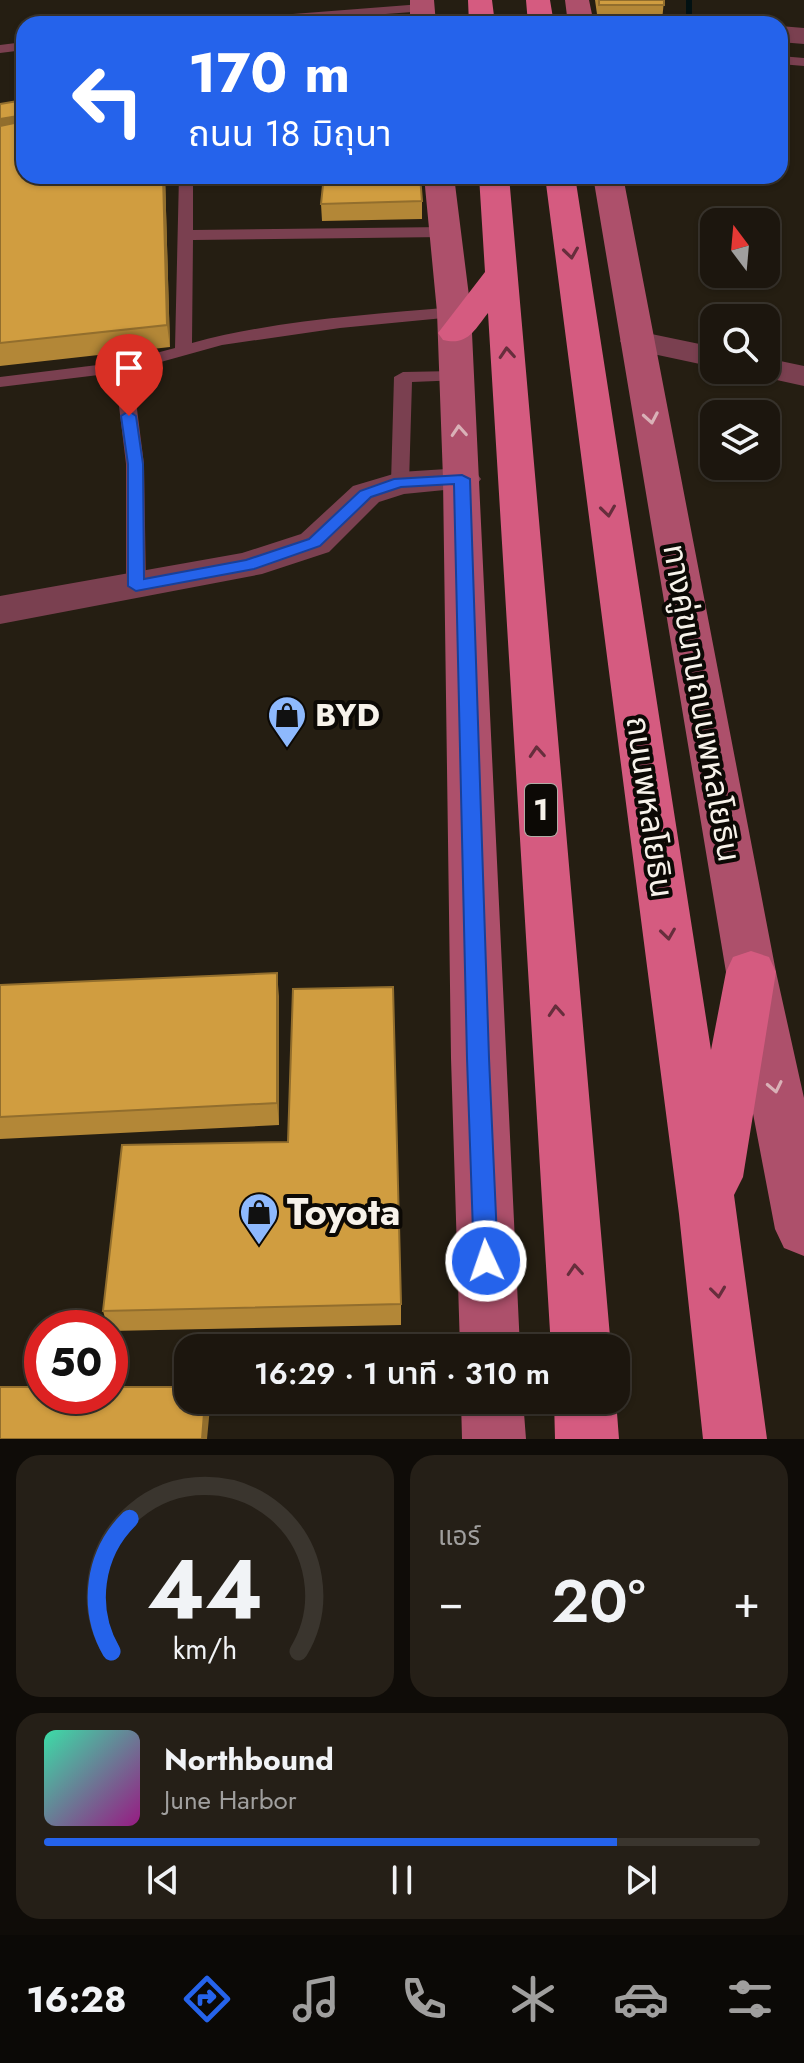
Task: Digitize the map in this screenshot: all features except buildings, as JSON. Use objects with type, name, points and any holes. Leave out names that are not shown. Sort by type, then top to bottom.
[{"type":"main road","points":[[440,184],[455,340],[462,479],[478,1058],[489,1334]]},
{"type":"main road","name":"1","points":[[495,184],[580,1334]]},
{"type":"main road","name":"ถนนพหลโยธิน","points":[[561,184],[708,1214],[735,1439]]},
{"type":"main road","name":"ทางคู่ขนานถนนพหลโยธิน","points":[[609,184],[751,972],[804,1229]]},
{"type":"main road","points":[[455,340],[501,273]]},
{"type":"main road","points":[[708,1214],[751,972]]},
{"type":"main road","points":[[493,1414],[494,1439]]},
{"type":"main road","points":[[586,1414],[587,1439]]},
{"type":"street","points":[[637,341],[700,354]]},
{"type":"street","points":[[780,371],[804,376]]},
{"type":"street","points":[[0,610],[248,565],[315,543],[366,494],[400,483],[462,479]]},
{"type":"lane","points":[[183,349],[186,184]]},
{"type":"lane","points":[[185,235],[445,232]]},
{"type":"lane","points":[[0,382],[123,367],[183,349],[325,325],[455,340]]},
{"type":"lane","points":[[400,483],[403,377],[455,340]]},
{"type":"lane","points":[[123,367],[135,464],[136,586]]},
{"type":"waterway","points":[[689,0],[689,16]]},
{"type":"place","name":"BYD","points":[[287,749]]},
{"type":"place","name":"Toyota","points":[[259,1246]]},
{"type":"route","points":[[129,416],[135,464],[136,586],[248,565],[315,543],[366,494],[400,483],[462,479],[486,1261]]}]
